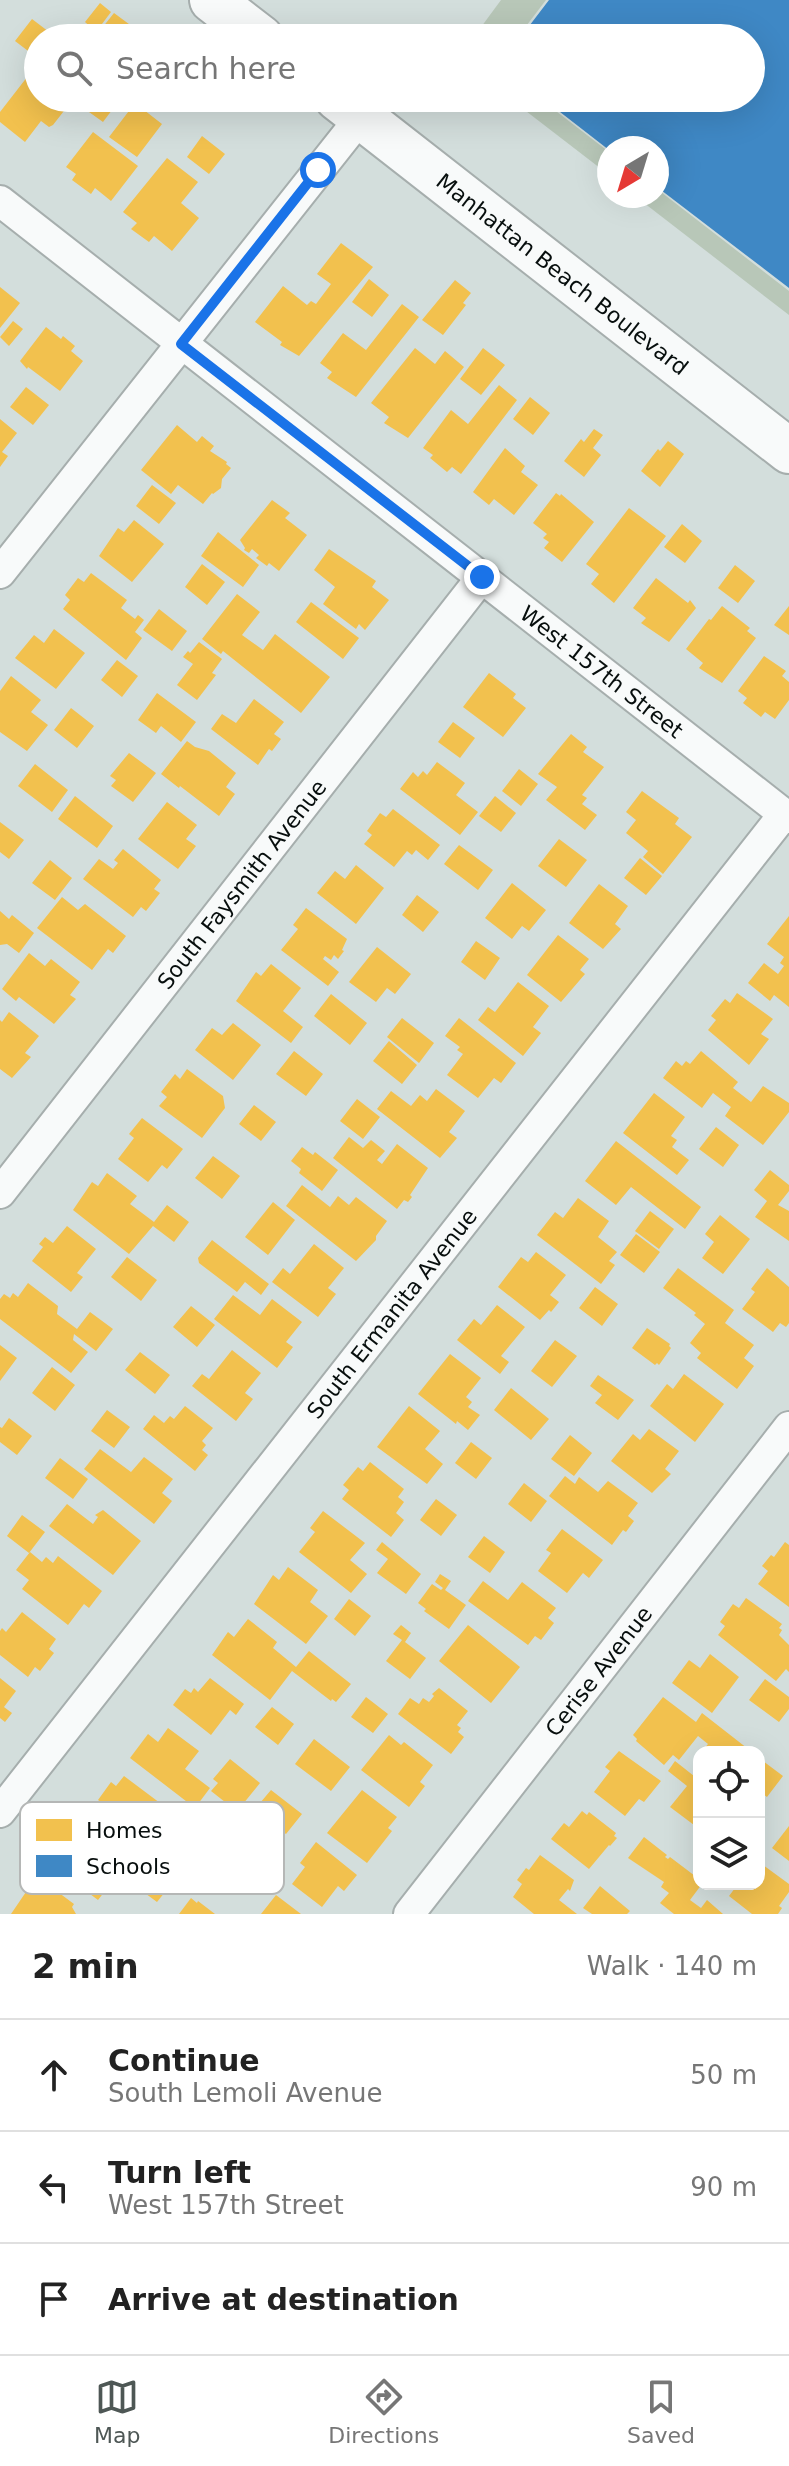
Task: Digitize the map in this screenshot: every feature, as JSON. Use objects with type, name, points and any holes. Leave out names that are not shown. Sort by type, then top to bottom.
[{"type":"main road","points":[[212,0],[243,24]]},
{"type":"main road","name":"Manhattan Beach Boulevard","points":[[355,112],[789,451]]},
{"type":"street","points":[[0,573],[181,344],[345,112]]},
{"type":"street","name":"West 157th Street","points":[[0,201],[786,816]]},
{"type":"street","name":"South Faysmith Avenue","points":[[0,1193],[482,577]]},
{"type":"street","name":"South Ermanita Avenue","points":[[0,1812],[786,816]]},
{"type":"street","name":"Cerise Avenue","points":[[409,1914],[789,1427]]},
{"type":"green space","points":[[501,0],[546,0],[528,24],[483,24]]},
{"type":"green space","points":[[527,112],[557,112],[597,143],[597,166]]},
{"type":"green space","points":[[669,198],[789,291],[789,315],[651,208],[669,208]]},
{"type":"building: Homes","points":[[100,3],[111,12],[102,24],[85,22]]},
{"type":"building: Homes","points":[[114,13],[129,24],[105,24]]},
{"type":"building: Homes","points":[[24,29],[24,48],[15,41]]},
{"type":"building: Homes","points":[[24,81],[24,112],[63,112],[49,127],[41,121],[25,142],[0,122],[0,112]]},
{"type":"building: Homes","points":[[89,112],[110,112],[103,122]]},
{"type":"building: Homes","points":[[128,112],[147,112],[162,124],[137,157],[109,137]]},
{"type":"building: Homes","points":[[93,132],[138,166],[111,201],[95,188],[91,194],[72,180],[76,174],[66,167]]},
{"type":"building: Homes","points":[[202,136],[225,154],[209,174],[187,157]]},
{"type":"building: Homes","points":[[167,158],[198,182],[181,203],[199,218],[172,251],[154,236],[149,242],[131,229],[137,223],[123,212]]},
{"type":"building: Homes","points":[[341,243],[373,267],[299,356],[280,345],[282,342],[255,322],[283,286],[307,305],[311,301],[316,304],[331,284],[317,274]]},
{"type":"building: Homes","points":[[369,279],[389,295],[372,317],[352,302]]},
{"type":"building: Homes","points":[[455,280],[471,293],[463,303],[466,305],[443,335],[422,320]]},
{"type":"building: Homes","points":[[0,287],[20,303],[0,328]]},
{"type":"building: Homes","points":[[402,304],[419,317],[356,397],[327,378],[332,372],[320,363],[343,333],[366,350]]},
{"type":"building: Homes","points":[[13,321],[23,329],[9,346],[0,337]]},
{"type":"building: Homes","points":[[46,327],[75,346],[71,351],[83,361],[60,391],[20,361]]},
{"type":"building: Homes","points":[[415,348],[435,364],[445,351],[464,367],[408,438],[384,423],[389,417],[371,403]]},
{"type":"building: Homes","points":[[483,348],[505,365],[481,395],[460,379]]},
{"type":"building: Homes","points":[[499,385],[517,400],[461,474],[452,467],[447,472],[423,448],[451,410],[468,424]]},
{"type":"building: Homes","points":[[26,387],[49,405],[33,425],[10,407]]},
{"type":"building: Homes","points":[[530,397],[550,413],[533,435],[513,419]]},
{"type":"building: Homes","points":[[0,419],[17,433],[2,452],[8,456],[0,467]]},
{"type":"building: Homes","points":[[177,425],[197,442],[202,436],[214,446],[210,451],[231,468],[222,479],[221,488],[203,504],[178,485],[171,494],[141,470]]},
{"type":"building: Homes","points":[[594,429],[603,435],[593,448],[601,455],[584,477],[564,461],[581,439],[584,442]]},
{"type":"building: Homes","points":[[668,441],[684,454],[660,487],[641,471]]},
{"type":"building: Homes","points":[[505,448],[525,466],[521,472],[538,485],[514,515],[494,499],[489,505],[473,492]]},
{"type":"building: Homes","points":[[152,485],[176,503],[159,524],[136,506]]},
{"type":"building: Homes","points":[[556,493],[594,522],[562,562],[544,548],[549,542],[543,538],[547,534],[533,523]]},
{"type":"building: Homes","points":[[272,500],[290,513],[285,518],[307,535],[279,571],[256,558],[259,555],[252,549],[249,553],[244,550],[240,540]]},
{"type":"building: Homes","points":[[629,508],[666,536],[614,603],[591,584],[599,574],[586,564]]},
{"type":"building: Homes","points":[[134,520],[164,544],[132,582],[99,556],[118,528],[124,532]]},
{"type":"building: Homes","points":[[682,524],[702,541],[685,563],[664,547]]},
{"type":"building: Homes","points":[[218,532],[259,565],[243,587],[201,556]]},
{"type":"building: Homes","points":[[329,549],[376,581],[372,587],[389,600],[365,630],[359,624],[356,629],[323,604],[335,587],[314,570]]},
{"type":"building: Homes","points":[[202,564],[225,582],[207,605],[185,587]]},
{"type":"building: Homes","points":[[735,565],[755,581],[738,603],[718,588]]},
{"type":"building: Homes","points":[[91,573],[127,600],[121,608],[135,619],[138,615],[144,620],[135,632],[142,638],[126,660],[63,609],[70,600],[65,595],[78,578],[84,582]]},
{"type":"building: Homes","points":[[656,578],[688,603],[690,600],[696,608],[669,642],[641,623],[646,618],[633,608]]},
{"type":"building: Homes","points":[[237,594],[260,612],[242,635],[263,650],[275,634],[330,677],[301,713],[223,651],[221,654],[202,639]]},
{"type":"building: Homes","points":[[311,602],[359,638],[343,659],[296,622]]},
{"type":"building: Homes","points":[[722,606],[750,628],[747,631],[756,638],[722,683],[699,668],[703,663],[686,649]]},
{"type":"building: Homes","points":[[789,606],[789,635],[774,625]]},
{"type":"building: Homes","points":[[159,609],[187,631],[172,651],[143,630]]},
{"type":"building: Homes","points":[[54,629],[85,653],[56,689],[15,658],[34,635],[44,643]]},
{"type":"building: Homes","points":[[199,642],[222,659],[212,673],[216,675],[197,700],[177,685],[193,664],[183,657]]},
{"type":"building: Homes","points":[[764,656],[786,671],[782,676],[789,682],[789,700],[775,719],[765,712],[761,717],[743,703],[747,698],[738,691]]},
{"type":"building: Homes","points":[[117,660],[138,676],[122,697],[101,680]]},
{"type":"building: Homes","points":[[489,673],[516,694],[513,698],[526,708],[503,737],[463,707]]},
{"type":"building: Homes","points":[[11,676],[41,700],[31,712],[48,725],[27,751],[0,732],[0,691]]},
{"type":"building: Homes","points":[[157,693],[196,722],[181,742],[161,726],[156,733],[138,720]]},
{"type":"building: Homes","points":[[254,699],[284,722],[274,734],[281,739],[258,765],[211,729],[222,714],[236,723]]},
{"type":"building: Homes","points":[[71,708],[94,726],[77,748],[54,730]]},
{"type":"building: Homes","points":[[453,722],[475,738],[460,758],[438,742]]},
{"type":"building: Homes","points":[[571,734],[587,747],[583,752],[604,767],[582,795],[587,798],[582,804],[597,815],[585,830],[546,800],[557,787],[538,774]]},
{"type":"building: Homes","points":[[187,741],[209,751],[236,773],[226,787],[235,794],[219,816],[161,774]]},
{"type":"building: Homes","points":[[129,753],[156,773],[133,802],[111,786],[116,780],[110,776]]},
{"type":"building: Homes","points":[[437,762],[465,783],[456,795],[478,812],[460,835],[400,789],[413,772],[418,777],[423,771],[427,775]]},
{"type":"building: Homes","points":[[35,764],[68,790],[52,812],[18,786]]},
{"type":"building: Homes","points":[[519,769],[538,784],[521,806],[502,791]]},
{"type":"building: Homes","points":[[642,791],[679,818],[675,824],[692,837],[663,874],[643,857],[648,851],[626,833],[636,820],[626,812]]},
{"type":"building: Homes","points":[[75,796],[113,826],[97,848],[58,819]]},
{"type":"building: Homes","points":[[495,796],[516,813],[501,832],[479,816]]},
{"type":"building: Homes","points":[[167,802],[197,825],[186,839],[196,846],[178,869],[138,839]]},
{"type":"building: Homes","points":[[393,809],[440,845],[428,860],[416,850],[412,855],[407,851],[394,867],[364,844],[372,835],[367,831],[380,813],[386,817]]},
{"type":"building: Homes","points":[[0,822],[24,840],[9,859],[0,852]]},
{"type":"building: Homes","points":[[559,839],[587,860],[566,887],[538,866]]},
{"type":"building: Homes","points":[[459,845],[493,870],[478,890],[444,864]]},
{"type":"building: Homes","points":[[123,849],[161,880],[154,889],[160,893],[146,911],[141,907],[133,917],[83,879],[99,859],[113,869],[118,863],[114,860]]},
{"type":"building: Homes","points":[[640,858],[662,876],[646,895],[624,878]]},
{"type":"building: Homes","points":[[50,860],[72,878],[55,900],[32,883]]},
{"type":"building: Homes","points":[[356,865],[384,888],[356,924],[317,893],[335,871],[345,879]]},
{"type":"building: Homes","points":[[512,883],[546,910],[529,931],[522,926],[512,939],[485,918]]},
{"type":"building: Homes","points":[[599,884],[628,906],[615,924],[621,929],[603,949],[569,923]]},
{"type":"building: Homes","points":[[417,895],[439,912],[423,932],[402,915]]},
{"type":"building: Homes","points":[[62,897],[78,910],[85,904],[126,936],[113,953],[108,949],[92,970],[37,928]]},
{"type":"building: Homes","points":[[306,908],[347,939],[338,959],[334,955],[331,960],[325,956],[323,959],[339,972],[328,986],[281,950],[298,929],[293,925]]},
{"type":"building: Homes","points":[[0,911],[9,919],[12,915],[34,933],[19,953],[7,944],[0,945]]},
{"type":"building: Homes","points":[[789,916],[789,1007],[774,995],[770,1001],[748,983],[764,963],[778,974],[784,966],[780,963],[784,957],[767,944]]},
{"type":"building: Homes","points":[[558,935],[589,959],[580,970],[585,974],[561,1002],[527,975]]},
{"type":"building: Homes","points":[[476,941],[500,958],[485,980],[461,962]]},
{"type":"building: Homes","points":[[377,947],[411,974],[395,994],[387,988],[376,1002],[349,982]]},
{"type":"building: Homes","points":[[29,953],[45,966],[51,959],[80,982],[70,995],[76,999],[54,1024],[19,997],[16,1001],[2,989]]},
{"type":"building: Homes","points":[[271,964],[301,988],[283,1011],[303,1027],[291,1043],[236,1001],[256,972],[261,976]]},
{"type":"building: Homes","points":[[518,982],[549,1006],[533,1027],[541,1033],[523,1056],[478,1020],[488,1007],[495,1012]]},
{"type":"building: Homes","points":[[737,993],[773,1019],[761,1034],[769,1039],[749,1065],[708,1030],[716,1020],[711,1016],[725,999],[730,1003]]},
{"type":"building: Homes","points":[[331,994],[367,1023],[350,1045],[314,1016]]},
{"type":"building: Homes","points":[[9,1012],[39,1036],[25,1053],[31,1057],[12,1078],[0,1069],[0,1020],[2,1022]]},
{"type":"building: Homes","points":[[402,1018],[434,1043],[419,1063],[387,1037]]},
{"type":"building: Homes","points":[[459,1018],[516,1063],[501,1083],[494,1078],[478,1098],[447,1075],[463,1054],[457,1050],[460,1047],[445,1036]]},
{"type":"building: Homes","points":[[233,1023],[261,1045],[233,1080],[195,1050],[212,1028],[222,1035]]},
{"type":"building: Homes","points":[[389,1041],[417,1065],[402,1084],[373,1061]]},
{"type":"building: Homes","points":[[294,1051],[323,1074],[306,1096],[276,1074]]},
{"type":"building: Homes","points":[[701,1051],[738,1082],[733,1088],[751,1102],[763,1086],[789,1103],[789,1112],[763,1145],[725,1116],[731,1107],[713,1093],[702,1108],[663,1078],[676,1061],[682,1066],[686,1061],[690,1064]]},
{"type":"building: Homes","points":[[187,1069],[223,1096],[225,1108],[202,1138],[159,1106],[167,1097],[161,1092],[175,1074],[180,1079]]},
{"type":"building: Homes","points":[[436,1089],[465,1111],[449,1132],[457,1138],[440,1158],[377,1109],[391,1091],[411,1106],[420,1095],[427,1101]]},
{"type":"building: Homes","points":[[654,1093],[685,1117],[671,1136],[677,1140],[672,1147],[689,1160],[677,1175],[623,1133]]},
{"type":"building: Homes","points":[[357,1099],[380,1117],[363,1139],[340,1121]]},
{"type":"building: Homes","points":[[254,1105],[276,1122],[261,1141],[239,1124]]},
{"type":"building: Homes","points":[[142,1118],[183,1149],[167,1169],[162,1165],[148,1182],[118,1159],[134,1138],[129,1134]]},
{"type":"building: Homes","points":[[716,1127],[739,1145],[723,1167],[699,1149]]},
{"type":"building: Homes","points":[[349,1137],[363,1148],[371,1140],[385,1151],[377,1160],[382,1164],[397,1144],[428,1168],[408,1202],[404,1200],[397,1209],[333,1158]]},
{"type":"building: Homes","points":[[616,1141],[701,1207],[685,1229],[631,1187],[616,1205],[585,1181]]},
{"type":"building: Homes","points":[[302,1147],[313,1155],[315,1152],[338,1170],[322,1191],[299,1173],[301,1169],[291,1161]]},
{"type":"building: Homes","points":[[213,1156],[240,1176],[222,1199],[195,1178]]},
{"type":"building: Homes","points":[[770,1170],[789,1185],[789,1191],[778,1205],[789,1211],[789,1241],[755,1217],[767,1201],[754,1190]]},
{"type":"building: Homes","points":[[107,1173],[137,1196],[130,1204],[154,1222],[167,1205],[189,1222],[174,1242],[153,1226],[129,1254],[73,1210],[92,1182],[98,1186]]},
{"type":"building: Homes","points":[[302,1185],[330,1207],[338,1196],[349,1205],[356,1197],[387,1221],[376,1240],[356,1261],[286,1206]]},
{"type":"building: Homes","points":[[578,1198],[609,1221],[598,1237],[617,1252],[609,1261],[615,1265],[601,1284],[537,1235],[555,1212],[563,1218]]},
{"type":"building: Homes","points":[[273,1202],[295,1220],[268,1255],[245,1237]]},
{"type":"building: Homes","points":[[650,1211],[674,1229],[659,1249],[635,1231]]},
{"type":"building: Homes","points":[[720,1215],[750,1239],[723,1274],[702,1258],[714,1242],[705,1234]]},
{"type":"building: Homes","points":[[67,1226],[96,1249],[77,1273],[83,1277],[71,1292],[32,1261],[43,1247],[39,1244],[45,1237],[53,1243]]},
{"type":"building: Homes","points":[[636,1234],[660,1252],[644,1273],[620,1255]]},
{"type":"building: Homes","points":[[212,1240],[269,1284],[261,1295],[245,1282],[237,1292],[199,1263],[198,1258]]},
{"type":"building: Homes","points":[[314,1244],[344,1268],[328,1288],[336,1294],[318,1317],[272,1282],[283,1268],[290,1274]]},
{"type":"building: Homes","points":[[536,1252],[566,1275],[550,1295],[559,1302],[540,1320],[498,1287],[521,1257],[528,1262]]},
{"type":"building: Homes","points":[[127,1257],[157,1280],[141,1301],[111,1277]]},
{"type":"building: Homes","points":[[678,1268],[734,1310],[725,1323],[754,1345],[744,1358],[754,1366],[737,1389],[697,1358],[701,1353],[690,1343],[705,1324],[694,1315],[696,1313],[663,1288]]},
{"type":"building: Homes","points":[[767,1268],[789,1287],[789,1323],[786,1327],[780,1323],[773,1332],[742,1309],[755,1292],[751,1289]]},
{"type":"building: Homes","points":[[28,1283],[58,1306],[57,1314],[77,1329],[90,1312],[113,1329],[96,1351],[74,1334],[73,1340],[88,1352],[71,1373],[0,1319],[0,1299],[4,1294],[10,1298],[13,1293],[18,1297]]},
{"type":"building: Homes","points":[[595,1287],[618,1304],[602,1326],[579,1308]]},
{"type":"building: Homes","points":[[233,1295],[260,1315],[272,1299],[302,1322],[286,1342],[293,1347],[277,1368],[214,1319]]},
{"type":"building: Homes","points":[[497,1305],[525,1327],[501,1356],[509,1362],[500,1374],[457,1340],[474,1319],[481,1325]]},
{"type":"building: Homes","points":[[191,1306],[215,1325],[197,1347],[173,1327]]},
{"type":"building: Homes","points":[[647,1328],[670,1344],[671,1348],[659,1365],[632,1348]]},
{"type":"building: Homes","points":[[555,1340],[577,1356],[552,1387],[531,1371]]},
{"type":"building: Homes","points":[[0,1345],[17,1358],[0,1381]]},
{"type":"building: Homes","points":[[232,1350],[261,1373],[245,1393],[253,1399],[236,1421],[192,1386],[202,1374],[209,1379]]},
{"type":"building: Homes","points":[[140,1352],[170,1375],[155,1394],[125,1370]]},
{"type":"building: Homes","points":[[450,1354],[481,1378],[466,1397],[472,1402],[468,1407],[480,1415],[468,1430],[418,1394]]},
{"type":"building: Homes","points":[[52,1367],[75,1385],[55,1411],[32,1393]]},
{"type":"building: Homes","points":[[684,1374],[724,1404],[695,1442],[650,1406],[667,1384],[673,1389]]},
{"type":"building: Homes","points":[[598,1375],[634,1400],[618,1420],[595,1403],[602,1395],[590,1386]]},
{"type":"building: Homes","points":[[511,1388],[549,1419],[531,1440],[494,1410]]},
{"type":"building: Homes","points":[[185,1406],[213,1428],[202,1441],[206,1445],[202,1450],[208,1455],[195,1471],[143,1429],[154,1415],[164,1423],[170,1416],[174,1419]]},
{"type":"building: Homes","points":[[409,1406],[440,1431],[425,1449],[443,1464],[427,1484],[377,1447]]},
{"type":"building: Homes","points":[[107,1410],[130,1427],[114,1448],[91,1431]]},
{"type":"building: Homes","points":[[9,1418],[32,1436],[17,1455],[0,1442],[0,1427]]},
{"type":"building: Homes","points":[[649,1429],[679,1451],[665,1469],[671,1474],[652,1493],[611,1461],[633,1434],[640,1440]]},
{"type":"building: Homes","points":[[570,1435],[592,1453],[574,1476],[551,1459]]},
{"type":"building: Homes","points":[[471,1442],[492,1458],[476,1479],[455,1463]]},
{"type":"building: Homes","points":[[100,1449],[131,1472],[144,1457],[173,1479],[162,1493],[172,1501],[154,1524],[84,1469]]},
{"type":"building: Homes","points":[[60,1458],[88,1479],[73,1499],[45,1478]]},
{"type":"building: Homes","points":[[370,1462],[404,1489],[398,1497],[404,1502],[396,1513],[404,1520],[391,1537],[342,1499],[349,1490],[343,1485],[358,1467],[363,1471]]},
{"type":"building: Homes","points":[[565,1476],[575,1484],[579,1477],[598,1492],[608,1481],[638,1503],[628,1516],[634,1521],[612,1545],[549,1496]]},
{"type":"building: Homes","points":[[524,1483],[547,1501],[531,1522],[508,1504]]},
{"type":"building: Homes","points":[[436,1499],[457,1515],[441,1536],[420,1520]]},
{"type":"building: Homes","points":[[67,1504],[93,1524],[98,1517],[95,1515],[103,1510],[141,1541],[113,1575],[49,1526]]},
{"type":"building: Homes","points":[[323,1511],[365,1543],[350,1560],[367,1574],[351,1593],[299,1552],[315,1532],[310,1528]]},
{"type":"building: Homes","points":[[22,1515],[45,1532],[29,1553],[7,1536]]},
{"type":"building: Homes","points":[[562,1529],[603,1560],[589,1578],[583,1573],[567,1593],[538,1571],[551,1553],[546,1550]]},
{"type":"building: Homes","points":[[484,1536],[505,1552],[490,1573],[468,1557]]},
{"type":"building: Homes","points":[[382,1542],[421,1574],[406,1594],[377,1573],[388,1559],[376,1550]]},
{"type":"building: Homes","points":[[785,1542],[789,1545],[789,1607],[758,1584],[768,1571],[762,1566],[771,1555],[774,1557]]},
{"type":"building: Homes","points":[[30,1552],[42,1562],[46,1557],[53,1563],[58,1556],[102,1591],[89,1608],[84,1604],[68,1625],[22,1589],[29,1580],[16,1570]]},
{"type":"building: Homes","points":[[288,1567],[318,1590],[310,1602],[328,1616],[306,1644],[254,1604],[273,1575],[279,1580]]},
{"type":"building: Homes","points":[[440,1574],[451,1581],[445,1590],[466,1605],[449,1629],[418,1603],[432,1584],[441,1590],[443,1588],[435,1582]]},
{"type":"building: Homes","points":[[483,1581],[508,1600],[522,1582],[556,1608],[548,1618],[554,1623],[541,1640],[535,1636],[528,1645],[468,1601]]},
{"type":"building: Homes","points":[[746,1598],[782,1624],[779,1635],[789,1645],[789,1672],[786,1669],[776,1681],[718,1635],[725,1626],[720,1622],[733,1604],[739,1608]]},
{"type":"building: Homes","points":[[349,1599],[371,1616],[355,1636],[334,1619]]},
{"type":"building: Homes","points":[[22,1612],[56,1639],[49,1649],[54,1653],[40,1671],[35,1667],[28,1677],[0,1655],[0,1631],[2,1628],[6,1632]]},
{"type":"building: Homes","points":[[248,1619],[277,1642],[273,1648],[296,1667],[309,1651],[351,1684],[336,1702],[331,1701],[292,1671],[270,1700],[212,1655],[228,1632],[234,1637]]},
{"type":"building: Homes","points":[[401,1625],[411,1633],[405,1642],[426,1658],[410,1679],[386,1661],[402,1640],[393,1634]]},
{"type":"building: Homes","points":[[468,1625],[520,1667],[491,1703],[439,1661]]},
{"type":"building: Homes","points":[[710,1654],[739,1677],[712,1713],[672,1683],[689,1660],[700,1668]]},
{"type":"building: Homes","points":[[0,1678],[16,1691],[4,1707],[12,1713],[5,1722],[0,1718]]},
{"type":"building: Homes","points":[[210,1678],[244,1704],[236,1715],[230,1710],[211,1735],[173,1705],[185,1689],[191,1693],[194,1688],[198,1692]]},
{"type":"building: Homes","points":[[765,1679],[789,1697],[789,1709],[779,1722],[749,1700]]},
{"type":"building: Homes","points":[[439,1688],[468,1711],[457,1725],[461,1728],[458,1732],[464,1737],[451,1754],[398,1714],[410,1698],[419,1704],[423,1698],[429,1702]]},
{"type":"building: Homes","points":[[366,1697],[388,1714],[373,1733],[351,1717]]},
{"type":"building: Homes","points":[[663,1697],[696,1722],[702,1713],[744,1746],[706,1746],[708,1744],[698,1736],[679,1760],[673,1755],[664,1765],[633,1735]]},
{"type":"building: Homes","points":[[272,1707],[294,1724],[278,1745],[255,1727]]},
{"type":"building: Homes","points":[[168,1728],[199,1751],[185,1769],[210,1788],[200,1802],[187,1802],[130,1758],[148,1734],[158,1742]]},
{"type":"building: Homes","points":[[389,1735],[401,1745],[404,1742],[433,1765],[420,1782],[425,1786],[409,1807],[361,1770]]},
{"type":"building: Homes","points":[[314,1739],[350,1767],[331,1791],[295,1764]]},
{"type":"building: Homes","points":[[619,1751],[661,1781],[644,1802],[639,1799],[625,1816],[594,1792],[610,1771],[605,1767]]},
{"type":"building: Homes","points":[[230,1759],[260,1783],[245,1802],[225,1802],[211,1791],[218,1783],[213,1779]]},
{"type":"building: Homes","points":[[675,1761],[693,1775],[693,1824],[670,1807],[687,1786],[668,1771]]},
{"type":"building: Homes","points":[[765,1762],[783,1776],[767,1797],[765,1796]]},
{"type":"building: Homes","points":[[124,1776],[159,1802],[98,1800],[111,1782],[116,1786]]},
{"type":"building: Homes","points":[[271,1790],[302,1814],[286,1834],[284,1802],[261,1802]]},
{"type":"building: Homes","points":[[362,1790],[397,1817],[388,1828],[392,1831],[367,1863],[327,1833]]},
{"type":"building: Homes","points":[[582,1811],[587,1815],[589,1812],[616,1833],[614,1836],[617,1838],[589,1869],[551,1839],[564,1823],[569,1827]]},
{"type":"building: Homes","points":[[789,1826],[789,1861],[772,1848]]},
{"type":"building: Homes","points":[[644,1837],[667,1855],[665,1857],[670,1857],[693,1874],[693,1890],[698,1890],[690,1900],[701,1908],[707,1900],[723,1914],[674,1914],[660,1903],[669,1893],[661,1887],[664,1882],[628,1858]]},
{"type":"building: Homes","points":[[316,1842],[357,1875],[344,1891],[338,1886],[322,1907],[292,1884],[305,1867],[300,1863]]},
{"type":"building: Homes","points":[[540,1855],[574,1880],[570,1891],[568,1889],[559,1900],[577,1914],[534,1914],[513,1897],[522,1884],[517,1880]]},
{"type":"building: Homes","points":[[765,1866],[789,1884],[789,1892],[779,1906],[782,1908],[778,1914],[752,1914],[729,1896],[734,1890],[765,1890]]},
{"type":"building: Homes","points":[[600,1886],[630,1911],[627,1914],[592,1914],[583,1908]]},
{"type":"building: Homes","points":[[25,1894],[61,1894],[74,1904],[72,1907],[76,1914],[11,1914]]},
{"type":"building: Homes","points":[[146,1894],[163,1894],[157,1902]]},
{"type":"building: Homes","points":[[276,1895],[301,1914],[261,1914]]},
{"type":"building: Homes","points":[[191,1898],[198,1901],[215,1914],[179,1914]]},
{"type":"building: Schools","points":[[549,0],[789,0],[789,288],[669,196],[669,136],[597,136],[597,141],[560,112],[765,112],[765,24],[531,24]]},
{"type":"route","points":[[318,170],[181,344],[482,577]]}]
